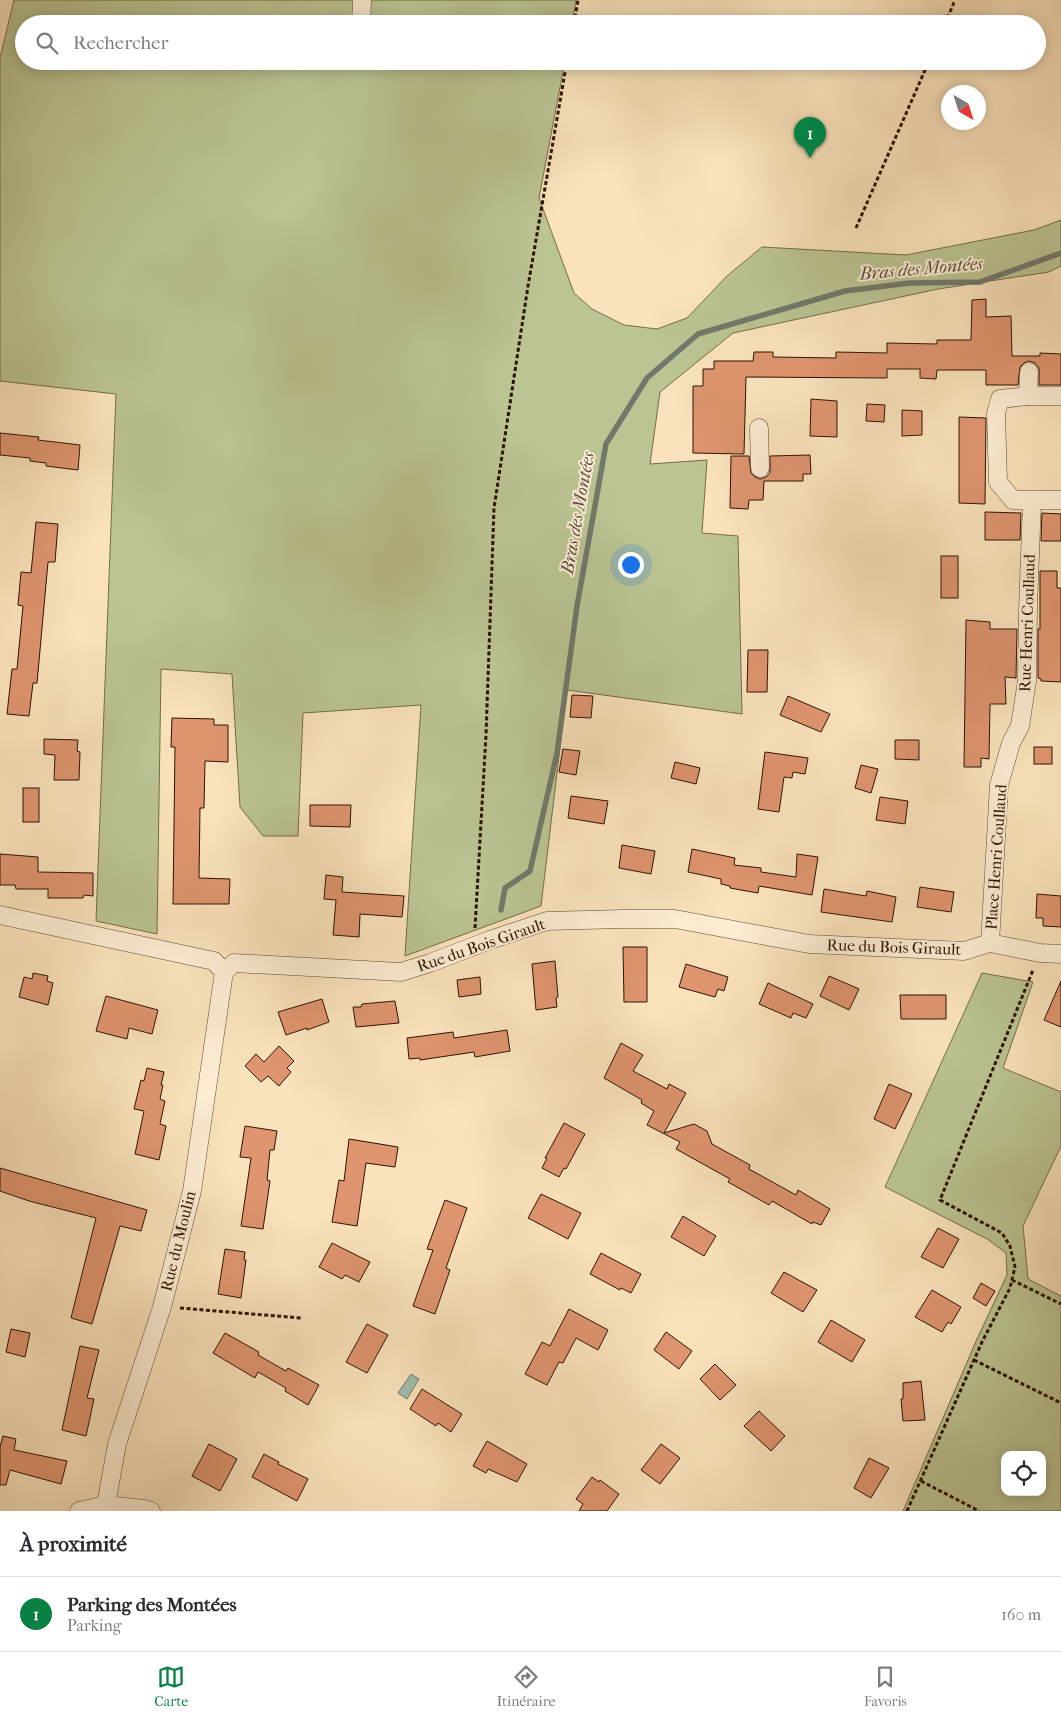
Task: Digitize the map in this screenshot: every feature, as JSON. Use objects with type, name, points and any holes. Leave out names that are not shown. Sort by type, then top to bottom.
[{"type":"street","points":[[361,15],[362,0]]},
{"type":"street","points":[[1028,396],[1029,372]]},
{"type":"street","points":[[1061,396],[1028,396],[1000,399],[996,413],[998,482],[1013,500],[1061,500]]},
{"type":"street","points":[[759,428],[760,468]]},
{"type":"street","name":"Rue Henri Coullaud","points":[[1011,743],[1020,726],[1027,681],[1032,500]]},
{"type":"street","name":"Place Henri Coullaud","points":[[990,943],[998,785],[1011,743]]},
{"type":"street","points":[[0,915],[214,961],[224,972]]},
{"type":"street","name":"Rue du Bois Girault","points":[[224,972],[234,963],[401,972],[547,921],[622,919],[675,919],[818,944],[964,951],[990,943],[1040,953],[1061,954]]},
{"type":"street","name":"Rue du Moulin","points":[[106,1505],[117,1444],[162,1307],[192,1191],[224,972]]},
{"type":"street","points":[[79,1511],[106,1505],[147,1510]]},
{"type":"path","points":[[576,15],[578,0]]},
{"type":"path","points":[[949,15],[955,0]]},
{"type":"path","points":[[474,946],[486,735],[494,508],[528,286],[565,70]]},
{"type":"path","points":[[856,228],[925,70]]},
{"type":"path","points":[[907,1511],[1012,1280],[1015,1267],[1010,1246],[1002,1233],[940,1200],[1040,953]]},
{"type":"path","points":[[1012,1280],[1061,1304]]},
{"type":"path","points":[[162,1307],[300,1318]]},
{"type":"path","points":[[974,1360],[1061,1403]]},
{"type":"path","points":[[920,1481],[979,1511]]},
{"type":"green space","points":[[14,0],[576,0],[574,15],[15,15],[15,70],[563,70],[539,198],[574,293],[592,309],[624,325],[657,329],[687,318],[727,276],[762,247],[906,255],[1034,230],[1061,220],[1061,266],[1049,272],[938,289],[733,333],[660,392],[650,464],[707,460],[702,533],[738,536],[742,714],[567,690],[541,906],[405,956],[421,705],[303,713],[298,836],[263,836],[240,807],[232,674],[161,669],[157,934],[96,921],[116,394],[0,381],[0,58]]},
{"type":"green space","points":[[982,973],[1033,982],[1003,1068],[1061,1092],[1061,1146],[1023,1226],[1028,1279],[1061,1296],[1061,1511],[903,1511],[977,1339],[1007,1275],[1006,1253],[987,1239],[885,1187]]},
{"type":"shaded area","points":[[411,1374],[419,1379],[407,1399],[398,1393]]},
{"type":"building","points":[[986,299],[986,317],[1011,316],[1012,356],[1040,356],[1040,353],[1061,354],[1061,385],[1039,385],[1039,368],[1035,363],[1029,361],[1020,367],[1018,385],[986,385],[986,370],[937,370],[936,379],[920,378],[920,369],[887,369],[887,378],[746,377],[744,454],[693,453],[693,386],[703,386],[703,369],[714,369],[714,361],[753,361],[754,352],[773,352],[773,357],[836,358],[836,352],[887,353],[887,343],[937,344],[937,340],[971,340],[972,300]]},
{"type":"building","points":[[811,399],[837,401],[837,437],[810,436]]},
{"type":"building","points":[[867,404],[885,405],[884,422],[866,421]]},
{"type":"building","points":[[902,410],[922,411],[922,435],[902,436]]},
{"type":"building","points":[[959,417],[986,418],[985,504],[959,503]]},
{"type":"building","points":[[0,433],[39,437],[38,440],[80,445],[78,470],[46,466],[46,463],[30,461],[30,458],[0,455]]},
{"type":"building","points":[[810,455],[811,474],[803,474],[803,481],[764,481],[763,500],[749,500],[748,509],[730,508],[731,456],[749,456],[751,473],[760,479],[770,473],[770,456]]},
{"type":"building","points":[[985,512],[1021,513],[1020,540],[985,540]]},
{"type":"building","points":[[1042,513],[1061,514],[1061,541],[1041,541]]},
{"type":"building","points":[[36,522],[58,524],[55,562],[48,562],[37,683],[33,683],[29,716],[7,714],[12,669],[17,669],[23,606],[18,605],[21,572],[31,573]]},
{"type":"building","points":[[941,556],[958,556],[958,598],[941,598]]},
{"type":"building","points":[[1040,571],[1057,571],[1057,588],[1061,588],[1061,682],[1041,681],[1038,678]]},
{"type":"building","points":[[966,620],[990,622],[990,629],[1017,629],[1016,678],[1005,677],[1006,704],[990,704],[989,759],[981,758],[981,767],[964,767]]},
{"type":"building","points":[[748,650],[768,650],[767,692],[747,692]]},
{"type":"building","points":[[572,695],[593,696],[591,718],[570,717]]},
{"type":"building","points":[[788,696],[830,714],[821,732],[780,715]]},
{"type":"building","points":[[172,718],[214,719],[214,725],[228,725],[228,762],[205,761],[204,808],[200,808],[199,878],[230,879],[229,904],[173,904],[175,747],[171,747]]},
{"type":"building","points":[[44,739],[78,740],[77,751],[80,752],[79,780],[54,780],[55,755],[44,754]]},
{"type":"building","points":[[895,740],[919,740],[919,760],[895,759]]},
{"type":"building","points":[[1034,747],[1052,747],[1052,764],[1034,764]]},
{"type":"building","points":[[563,749],[580,751],[576,775],[559,772]]},
{"type":"building","points":[[765,752],[808,758],[805,774],[793,772],[792,778],[784,777],[779,812],[758,809]]},
{"type":"building","points":[[675,762],[700,768],[696,784],[671,778]]},
{"type":"building","points":[[861,765],[878,769],[871,793],[855,788]]},
{"type":"building","points":[[23,788],[39,788],[39,822],[23,822]]},
{"type":"building","points":[[571,796],[608,801],[604,824],[568,818]]},
{"type":"building","points":[[880,797],[908,801],[905,824],[876,820]]},
{"type":"building","points":[[310,805],[351,805],[350,827],[310,826]]},
{"type":"building","points":[[622,845],[655,851],[651,874],[619,868]]},
{"type":"building","points":[[692,849],[735,858],[734,865],[761,868],[761,872],[796,877],[797,854],[818,857],[812,895],[759,886],[758,893],[730,888],[730,886],[721,884],[721,879],[688,872]]},
{"type":"building","points":[[0,854],[38,857],[38,872],[93,873],[93,896],[84,895],[83,898],[48,898],[48,889],[16,889],[15,885],[0,885]]},
{"type":"building","points":[[326,875],[343,877],[342,892],[404,896],[402,917],[360,914],[359,937],[333,935],[336,900],[324,899]]},
{"type":"building","points":[[920,887],[954,892],[951,912],[917,907]]},
{"type":"building","points":[[824,889],[866,896],[867,891],[896,897],[892,922],[821,912]]},
{"type":"building","points":[[1037,894],[1061,896],[1061,927],[1043,926],[1043,918],[1036,918]]},
{"type":"building","points":[[623,947],[647,947],[647,1002],[624,1002]]},
{"type":"building","points":[[555,961],[557,1007],[536,1010],[532,964]]},
{"type":"building","points":[[686,964],[728,977],[724,991],[718,989],[715,997],[679,987]]},
{"type":"building","points":[[33,973],[48,976],[47,981],[53,983],[48,1005],[19,997],[24,977],[32,979]]},
{"type":"building","points":[[829,976],[859,989],[849,1010],[820,996]]},
{"type":"building","points":[[480,977],[481,994],[459,997],[457,980]]},
{"type":"building","points":[[1061,981],[1061,1027],[1044,1020]]},
{"type":"building","points":[[768,983],[813,1004],[806,1018],[793,1013],[791,1018],[759,1004]]},
{"type":"building","points":[[900,995],[946,995],[946,1019],[901,1019]]},
{"type":"building","points":[[106,996],[158,1010],[152,1034],[129,1028],[127,1039],[96,1031]]},
{"type":"building","points":[[322,999],[329,1022],[286,1035],[278,1012]]},
{"type":"building","points":[[395,1001],[399,1023],[356,1027],[353,1007],[361,1007],[362,1004]]},
{"type":"building","points":[[507,1030],[510,1051],[475,1057],[474,1052],[420,1060],[420,1058],[409,1059],[407,1038],[453,1032],[454,1038]]},
{"type":"building","points":[[621,1043],[643,1055],[633,1071],[667,1089],[669,1084],[686,1093],[664,1133],[694,1124],[707,1131],[712,1144],[750,1165],[749,1169],[796,1195],[798,1190],[830,1209],[821,1225],[813,1222],[812,1224],[772,1201],[769,1205],[728,1182],[730,1179],[676,1149],[680,1142],[647,1125],[654,1111],[641,1103],[642,1100],[604,1078]]},
{"type":"building","points":[[279,1046],[294,1061],[287,1068],[291,1072],[279,1086],[268,1076],[261,1082],[245,1066],[256,1054],[264,1062]]},
{"type":"building","points":[[147,1068],[164,1072],[160,1099],[165,1101],[160,1124],[166,1126],[159,1160],[135,1154],[144,1111],[134,1109],[141,1080],[144,1081]]},
{"type":"building","points":[[889,1084],[912,1094],[895,1129],[874,1119]]},
{"type":"building","points":[[564,1123],[585,1134],[566,1169],[564,1168],[559,1177],[542,1168],[547,1158],[545,1158]]},
{"type":"building","points":[[245,1126],[277,1131],[274,1150],[270,1150],[267,1180],[270,1181],[263,1229],[241,1226],[251,1158],[240,1157]]},
{"type":"building","points":[[349,1139],[398,1147],[395,1167],[366,1163],[357,1226],[332,1222],[339,1180],[344,1181]]},
{"type":"building","points":[[0,1168],[147,1210],[141,1231],[120,1226],[92,1324],[71,1318],[96,1218],[29,1201],[0,1191]]},
{"type":"building","points":[[541,1194],[581,1213],[568,1239],[528,1218]]},
{"type":"building","points":[[445,1200],[467,1208],[446,1268],[450,1270],[435,1314],[413,1306],[433,1250],[427,1249]]},
{"type":"building","points":[[683,1216],[716,1236],[704,1256],[671,1237]]},
{"type":"building","points":[[938,1228],[959,1239],[943,1268],[921,1257]]},
{"type":"building","points":[[332,1243],[370,1262],[359,1282],[345,1275],[342,1279],[319,1267]]},
{"type":"building","points":[[225,1249],[245,1252],[244,1260],[246,1260],[241,1298],[218,1294]]},
{"type":"building","points":[[601,1253],[641,1274],[631,1293],[621,1288],[620,1290],[590,1274]]},
{"type":"building","points":[[784,1272],[817,1290],[803,1312],[771,1293]]},
{"type":"building","points":[[981,1283],[995,1291],[986,1306],[973,1298]]},
{"type":"building","points":[[932,1290],[961,1307],[951,1324],[948,1322],[942,1332],[915,1317]]},
{"type":"building","points":[[569,1309],[608,1330],[598,1350],[576,1338],[563,1363],[559,1362],[547,1385],[525,1374],[542,1342],[550,1346]]},
{"type":"building","points":[[831,1320],[865,1340],[852,1362],[818,1342]]},
{"type":"building","points":[[367,1324],[388,1335],[367,1373],[346,1362]]},
{"type":"building","points":[[11,1329],[30,1333],[25,1357],[6,1352]]},
{"type":"building","points":[[666,1332],[692,1351],[679,1369],[654,1350]]},
{"type":"building","points":[[225,1333],[259,1352],[258,1355],[286,1371],[288,1368],[319,1385],[308,1405],[285,1391],[286,1388],[258,1372],[255,1378],[213,1353]]},
{"type":"building","points":[[80,1346],[99,1350],[87,1398],[94,1399],[86,1436],[62,1430]]},
{"type":"building","points":[[715,1364],[736,1385],[720,1400],[700,1379]]},
{"type":"building","points":[[921,1381],[925,1420],[903,1421],[901,1399],[903,1399],[903,1383]]},
{"type":"building","points":[[422,1389],[462,1414],[451,1432],[438,1423],[436,1426],[410,1409]]},
{"type":"building","points":[[759,1411],[785,1436],[771,1451],[744,1426]]},
{"type":"building","points":[[3,1436],[16,1439],[14,1450],[67,1461],[61,1484],[10,1470],[6,1485],[0,1485],[0,1447]]},
{"type":"building","points":[[487,1441],[527,1464],[517,1482],[488,1469],[486,1473],[473,1466]]},
{"type":"building","points":[[209,1444],[237,1459],[220,1491],[192,1476]]},
{"type":"building","points":[[661,1444],[680,1458],[660,1484],[641,1470]]},
{"type":"building","points":[[264,1454],[279,1462],[278,1464],[308,1479],[297,1501],[252,1477]]},
{"type":"building","points":[[869,1458],[889,1468],[871,1498],[854,1488]]},
{"type":"building","points":[[592,1477],[599,1482],[600,1480],[619,1494],[607,1511],[579,1511],[583,1504],[576,1499]]},
{"type":"waterway","name":"Bras des Montées","points":[[501,910],[505,888],[530,871],[557,753],[577,606],[606,444],[647,378],[698,334],[845,291],[910,283],[980,282],[1061,253]]},
{"type":"place","name":"Parking des Montées","points":[[810,158]]}]
